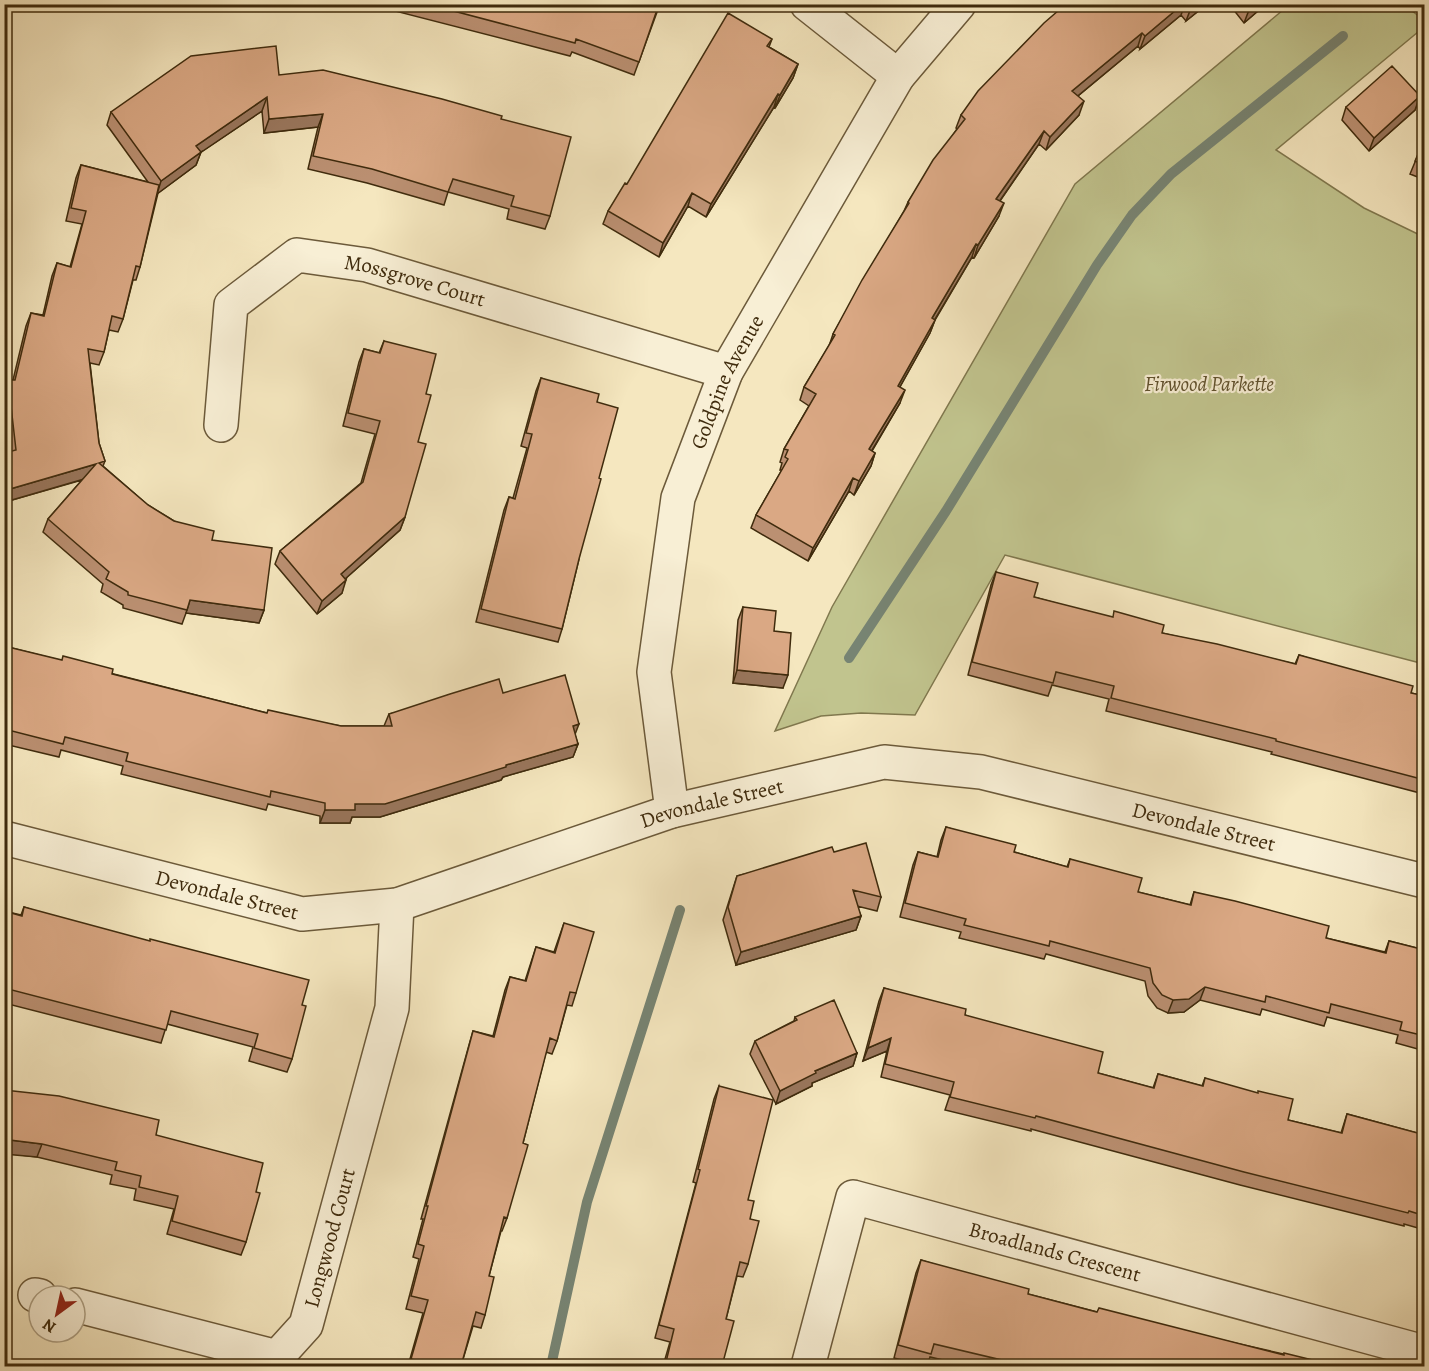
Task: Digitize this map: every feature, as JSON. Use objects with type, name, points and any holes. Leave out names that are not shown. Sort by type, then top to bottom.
[{"type":"street","points":[[807,4],[898,76]]},
{"type":"street","name":"Goldpine Avenue","points":[[672,812],[654,672],[678,498],[726,372],[898,76],[959,4]]},
{"type":"street","name":"Mossgrove Court","points":[[221,425],[231,305],[297,255],[367,265],[726,372]]},
{"type":"street","name":"Devondale Street","points":[[4,838],[302,914],[397,905],[672,812],[884,762],[981,772],[1425,881]]},
{"type":"street","name":"Longwood Court","points":[[87,1308],[277,1357],[306,1325],[392,1008],[397,905]]},
{"type":"street","name":"Broadlands Crescent","points":[[808,1366],[853,1197],[1425,1352]]},
{"type":"green space","name":"Firwood Parkette","points":[[1289,5],[1404,5],[1424,20],[1424,27],[1276,150],[1364,208],[1424,237],[1424,664],[1005,555],[915,715],[861,713],[821,716],[775,731],[832,607],[1075,184]]},
{"type":"building","points":[[427,4],[659,4],[639,62],[576,39],[575,43]]},
{"type":"building","points":[[1066,4],[1183,4],[1145,36],[1142,33],[1072,91],[1084,101],[1050,137],[1044,131],[996,199],[1004,203],[978,245],[976,244],[932,318],[935,320],[898,386],[905,390],[869,449],[875,453],[859,481],[853,478],[813,548],[756,515],[788,459],[785,457],[788,450],[784,449],[816,394],[804,387],[835,335],[833,334],[862,280],[933,160],[965,119],[961,115],[978,91],[1044,23]]},
{"type":"building","points":[[1244,4],[1256,4],[1249,10]]},
{"type":"building","points":[[728,13],[772,39],[767,46],[798,64],[711,204],[692,193],[663,243],[608,211],[625,183],[627,184]]},
{"type":"building","points":[[276,46],[279,75],[323,70],[442,99],[502,116],[501,119],[571,137],[550,216],[511,206],[514,196],[453,179],[448,192],[372,169],[313,156],[323,114],[269,119],[267,97],[196,146],[201,152],[161,181],[111,112],[191,56]]},
{"type":"building","points":[[1392,66],[1420,96],[1374,138],[1346,107]]},
{"type":"building","points":[[1425,138],[1425,165],[1415,161]]},
{"type":"building","points":[[81,165],[159,185],[140,267],[136,266],[123,319],[112,316],[104,352],[88,349],[99,443],[105,461],[99,463],[148,505],[174,521],[214,531],[212,540],[272,548],[264,610],[190,600],[187,610],[128,595],[128,592],[106,579],[109,572],[48,519],[96,464],[10,489],[4,471],[4,453],[16,450],[8,380],[15,380],[31,313],[44,316],[57,263],[71,267],[86,211],[71,208]]},
{"type":"building","points":[[384,341],[436,354],[426,394],[431,395],[418,442],[426,444],[405,517],[341,574],[346,580],[322,601],[280,551],[363,482],[380,421],[348,413],[364,349],[380,353]]},
{"type":"building","points":[[541,378],[599,394],[597,402],[618,408],[562,629],[481,609],[509,497],[515,499],[532,434],[526,433]]},
{"type":"building","points":[[996,572],[1038,583],[1034,597],[1113,617],[1114,611],[1164,625],[1162,633],[1296,664],[1299,655],[1413,686],[1411,693],[1425,696],[1425,780],[1276,741],[1276,739],[1111,698],[1114,686],[1056,672],[1053,683],[972,662]]},
{"type":"building","points":[[743,607],[776,611],[774,631],[791,633],[788,675],[737,670]]},
{"type":"building","points":[[4,646],[62,660],[63,656],[113,669],[112,674],[267,713],[268,710],[341,726],[392,726],[389,714],[499,679],[503,693],[565,675],[579,724],[573,726],[578,744],[385,804],[355,804],[355,810],[325,810],[325,803],[271,791],[270,797],[126,761],[128,753],[65,737],[63,744],[4,729]]},
{"type":"building","points":[[946,827],[1016,845],[1014,852],[1068,867],[1070,859],[1142,878],[1138,892],[1191,905],[1194,892],[1329,926],[1326,938],[1386,953],[1389,941],[1425,950],[1425,1036],[1400,1030],[1402,1022],[1331,1004],[1329,1013],[1266,996],[1265,1002],[1205,987],[1189,999],[1173,1000],[1162,995],[1153,983],[1150,968],[1050,941],[1049,946],[964,925],[966,919],[905,903],[918,852],[938,857]]},
{"type":"building","points":[[866,843],[881,897],[853,890],[861,916],[741,952],[728,907],[737,876],[832,847],[834,852]]},
{"type":"building","points":[[24,907],[309,980],[302,1005],[306,1006],[292,1059],[254,1048],[258,1034],[171,1011],[166,1030],[4,988],[4,911],[22,916]]},
{"type":"building","points":[[564,923],[594,932],[576,993],[570,992],[557,1041],[550,1038],[523,1143],[528,1145],[507,1218],[504,1217],[489,1276],[494,1277],[485,1315],[476,1312],[461,1366],[418,1366],[421,1362],[411,1359],[428,1300],[411,1296],[424,1246],[418,1244],[473,1031],[494,1037],[510,977],[526,981],[536,947],[555,953]]},
{"type":"building","points":[[884,988],[966,1009],[965,1015],[1103,1052],[1098,1073],[1154,1088],[1158,1074],[1203,1086],[1205,1078],[1258,1093],[1258,1091],[1293,1099],[1288,1120],[1342,1133],[1347,1114],[1425,1135],[1425,1216],[1244,1172],[1036,1116],[1035,1118],[950,1097],[954,1082],[885,1064],[891,1038],[868,1048]]},
{"type":"building","points":[[834,1000],[857,1053],[815,1071],[816,1073],[780,1091],[755,1041],[797,1020],[795,1017]]},
{"type":"building","points":[[719,1086],[773,1100],[748,1200],[754,1201],[750,1219],[759,1221],[748,1264],[740,1262],[726,1319],[734,1321],[722,1366],[665,1366],[674,1329],[659,1325],[700,1170],[698,1169]]},
{"type":"building","points":[[4,1090],[59,1096],[159,1120],[156,1135],[263,1163],[256,1192],[260,1193],[246,1242],[172,1221],[178,1196],[139,1187],[141,1176],[115,1170],[117,1162],[42,1144],[10,1140],[4,1143]]},
{"type":"building","points":[[921,1260],[1029,1289],[1028,1294],[1097,1312],[1099,1308],[1284,1355],[1284,1353],[1337,1366],[1027,1366],[934,1344],[931,1354],[898,1345]]},
{"type":"waterway","points":[[849,658],[946,511],[1097,265],[1132,215],[1171,174],[1343,36]]},
{"type":"waterway","points":[[551,1366],[587,1202],[680,910]]}]
